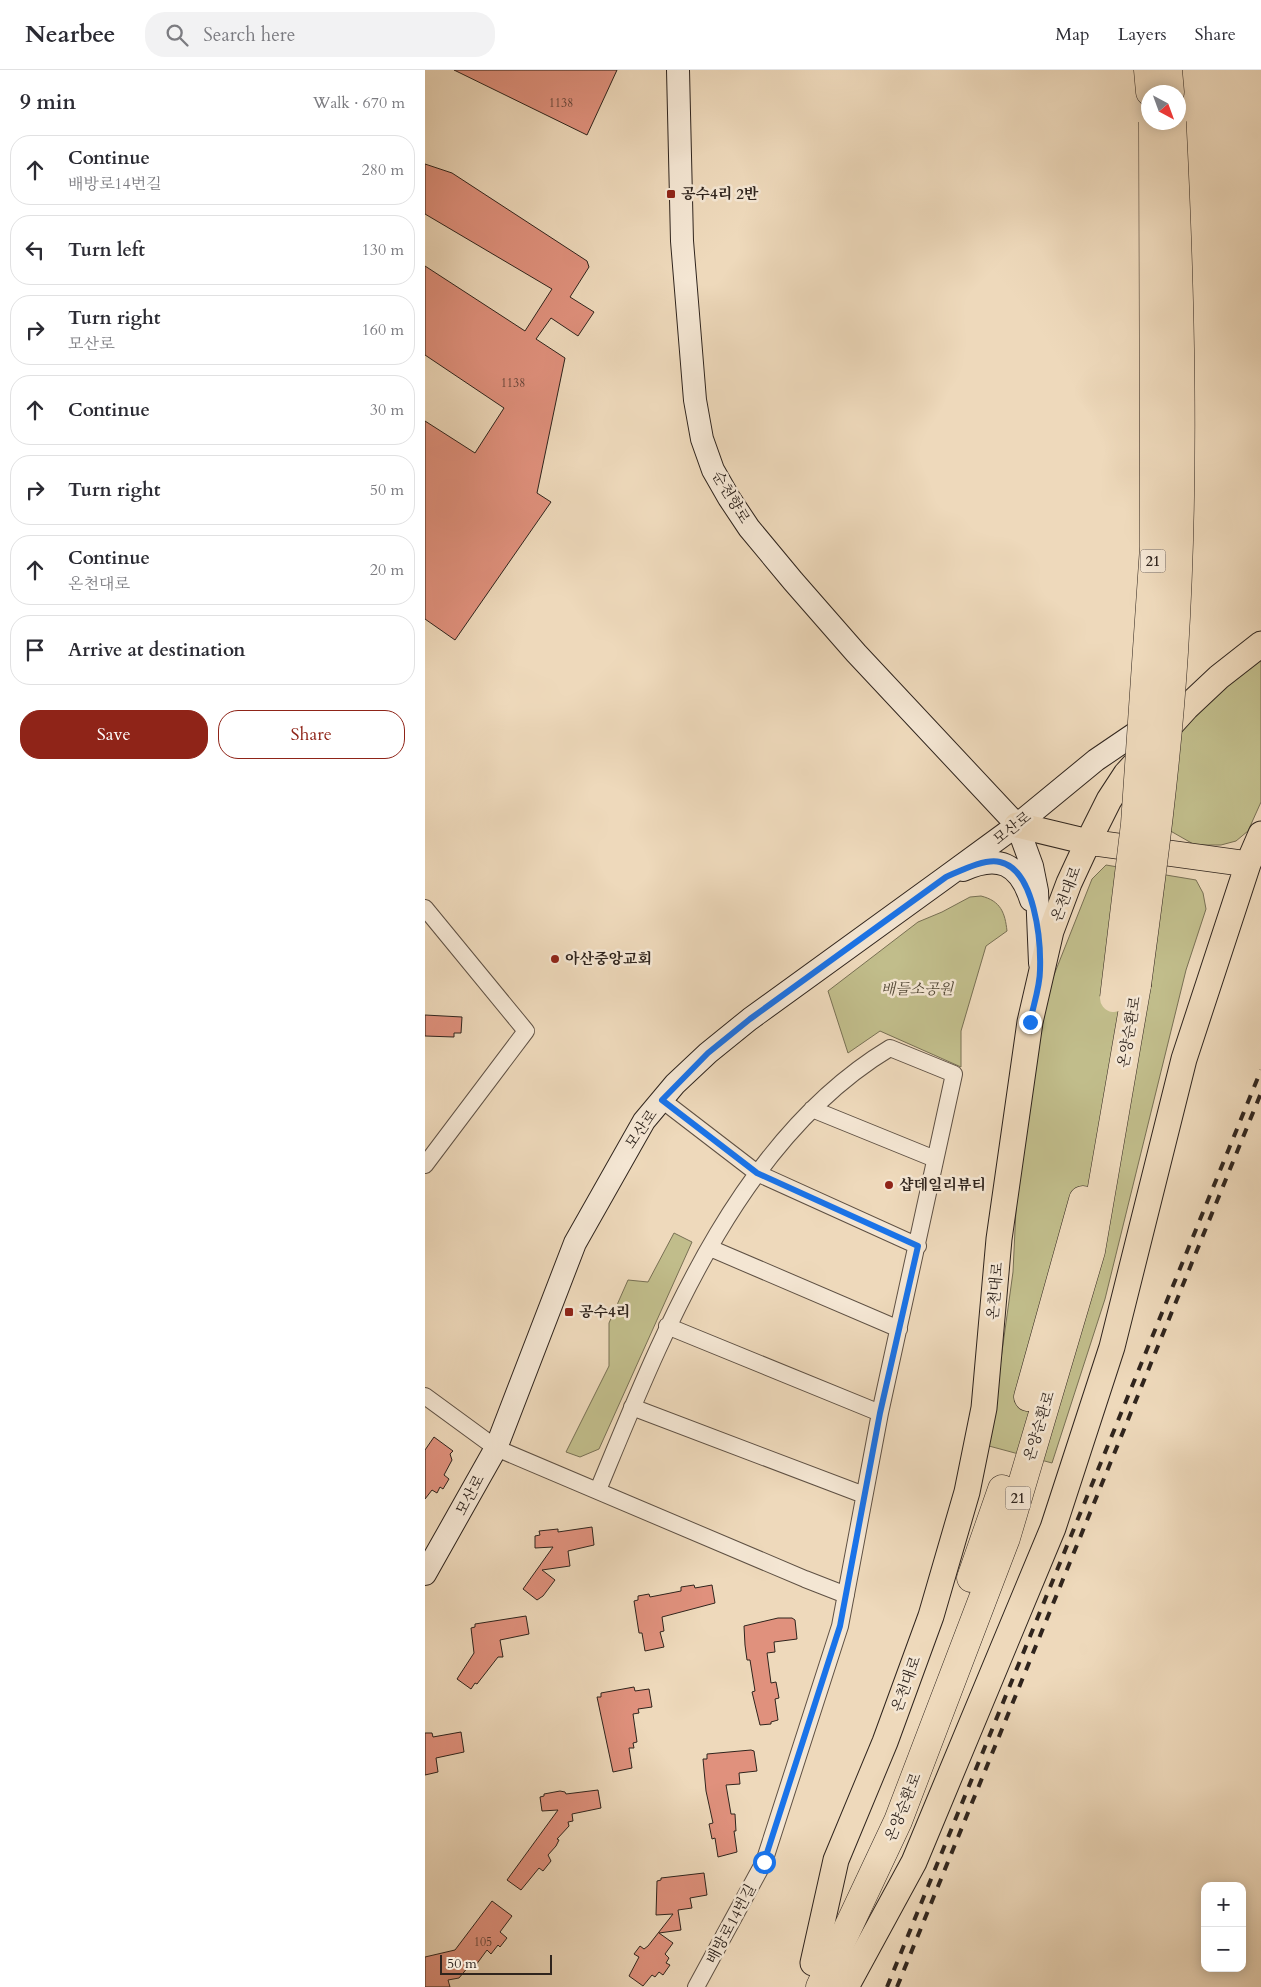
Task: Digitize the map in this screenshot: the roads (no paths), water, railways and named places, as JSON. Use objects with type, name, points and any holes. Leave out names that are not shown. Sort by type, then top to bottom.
[{"type":"highway","points":[[1148,70],[1164,85]]},
{"type":"highway","name":"온양순환로","points":[[817,1975],[941,1664],[999,1497],[1074,1237],[1098,1136],[1135,824],[1154,547],[1153,130]]},
{"type":"highway","name":"온양순환로","points":[[817,1975],[899,1821],[1006,1538],[1091,1252],[1137,984],[1165,767],[1174,641],[1181,384],[1179,259],[1172,130]]},
{"type":"highway","name":"온천대로","points":[[800,1987],[817,1975]]},
{"type":"main road","name":"온천대로","points":[[817,1975],[836,1860],[885,1742],[931,1616],[967,1492],[984,1408],[1001,1229],[1030,1022],[1040,971],[1069,883],[1109,800],[1126,774],[1153,742],[1219,677],[1261,644]]},
{"type":"main road","points":[[1017,825],[1088,842],[1248,864]]},
{"type":"main road","points":[[846,1987],[914,1862],[1053,1528],[1112,1348],[1185,1059],[1248,864],[1261,834]]},
{"type":"street","name":"순천향로","points":[[677,70],[682,241],[695,400],[702,439],[713,470],[749,528],[793,581],[856,653],[1017,825]]},
{"type":"street","name":"모산로","points":[[425,1574],[496,1448],[575,1243],[635,1136],[662,1100],[708,1053],[750,1019],[1017,825],[1096,760],[1219,677]]},
{"type":"street","points":[[1017,825],[1032,866],[1037,891],[1040,971]]},
{"type":"street","points":[[946,877],[973,865],[999,861],[1012,867],[1022,879],[1031,898],[1037,922]]},
{"type":"street","points":[[425,908],[525,1031],[425,1165]]},
{"type":"street","name":"배방로14번길","points":[[696,1987],[764,1862],[840,1626],[880,1413],[918,1246],[954,1074],[890,1048],[861,1065],[812,1109]]},
{"type":"street","points":[[662,1100],[757,1173],[918,1246]]},
{"type":"street","points":[[598,1490],[667,1326],[710,1248],[757,1173],[812,1109],[935,1159]]},
{"type":"street","points":[[710,1248],[899,1329]]},
{"type":"street","points":[[667,1326],[880,1413]]},
{"type":"street","points":[[425,1396],[496,1448],[846,1595]]},
{"type":"street","points":[[632,1407],[864,1495]]},
{"type":"railway","points":[[887,1987],[1261,1070]]},
{"type":"railway","points":[[897,1987],[1261,1093]]},
{"type":"place","name":"공수4리 2반","points":[[671,194]]},
{"type":"place","name":"아산중앙교회","points":[[555,959]]},
{"type":"place","name":"샵데일리뷰티","points":[[889,1185]]},
{"type":"place","name":"공수4리","points":[[569,1312]]},
{"type":"park label","name":"배들소공원","points":[[917,989]]}]
